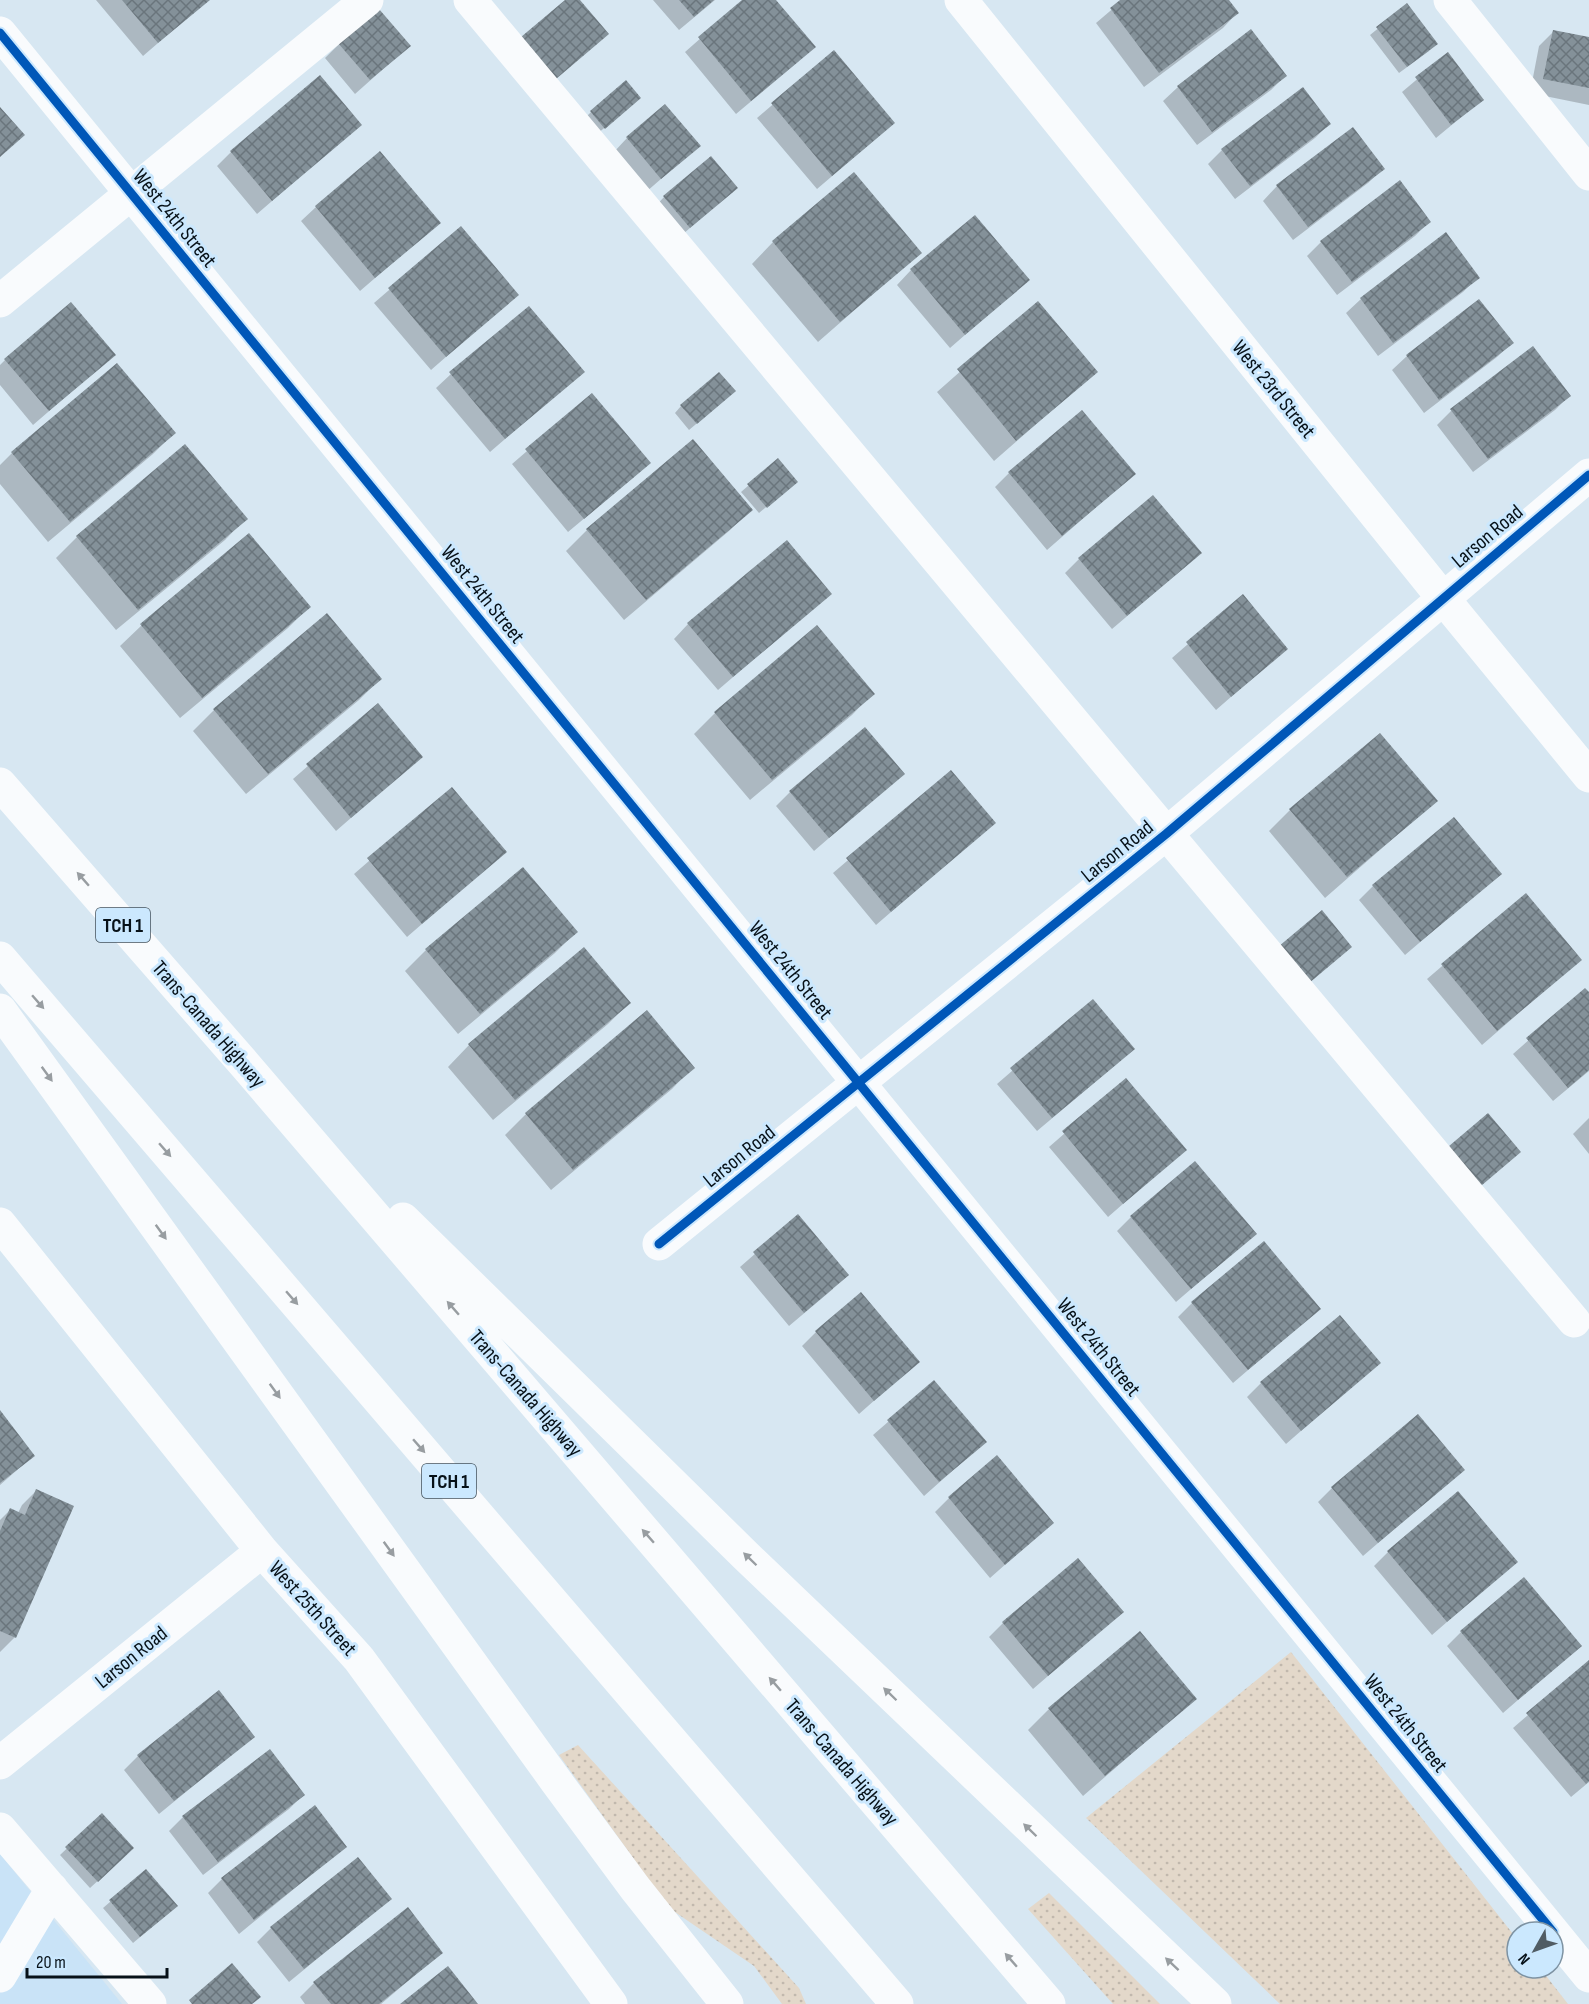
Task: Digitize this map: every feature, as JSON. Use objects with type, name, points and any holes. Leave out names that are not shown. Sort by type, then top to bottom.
[{"type":"main road","points":[[0,301],[367,0]]},
{"type":"main road","points":[[470,0],[1574,1321]]},
{"type":"main road","name":"West 23rd Street","points":[[961,0],[1589,776]]},
{"type":"main road","points":[[1450,0],[1589,174]]},
{"type":"main road","name":"West 24th Street","points":[[0,33],[1543,1920]]},
{"type":"main road","name":"Larson Road","points":[[659,1244],[1166,834],[1442,597],[1589,475]]},
{"type":"main road","name":"Trans-Canada Highway","points":[[0,783],[246,1066],[1049,2004]]},
{"type":"main road","name":"TCH 1","points":[[0,958],[897,2004]]},
{"type":"main road","points":[[0,1010],[556,1781],[635,1888],[727,2004]]},
{"type":"main road","points":[[246,1066],[754,1564],[1215,2004]]},
{"type":"main road","name":"West 25th Street","points":[[0,1224],[262,1551],[359,1659],[611,2004]]},
{"type":"main road","name":"Larson Road","points":[[0,1763],[262,1551]]},
{"type":"main road","points":[[0,1829],[150,2004]]},
{"type":"main road","points":[[0,1976],[52,1889]]},
{"type":"main road","name":"West 24th Street","points":[[1565,1947],[1589,1976]]},
{"type":"shaded area","points":[[1291,1652],[1505,1924],[1505,1980],[1549,1980],[1568,2004],[1280,2004],[1086,1818]]},
{"type":"shaded area","points":[[578,1745],[799,1988],[806,2004],[782,2004],[754,1966],[669,1908],[559,1755]]},
{"type":"shaded area","points":[[0,1854],[122,2004],[0,2004]]},
{"type":"shaded area","points":[[1049,1893],[1160,2004],[1113,2004],[1028,1909]]},
{"type":"building","points":[[122,0],[210,0],[158,43]]},
{"type":"building","points":[[565,0],[580,0],[609,34],[556,79],[521,37]]},
{"type":"building","points":[[679,0],[714,0],[694,17]]},
{"type":"building","points":[[742,0],[776,0],[816,47],[751,101],[698,37]]},
{"type":"building","points":[[1120,0],[1229,0],[1239,13],[1159,73],[1110,8]]},
{"type":"building","points":[[1407,3],[1438,44],[1407,67],[1376,27]]},
{"type":"building","points":[[379,9],[411,46],[370,80],[338,43]]},
{"type":"building","points":[[1251,29],[1287,76],[1212,132],[1177,86]]},
{"type":"building","points":[[1553,30],[1589,37],[1589,88],[1543,79]]},
{"type":"building","points":[[834,50],[895,123],[832,176],[771,103]]},
{"type":"building","points":[[1448,52],[1484,100],[1451,125],[1415,77]]},
{"type":"building","points":[[320,75],[362,125],[272,201],[230,151]]},
{"type":"building","points":[[626,80],[641,98],[605,129],[590,111]]},
{"type":"building","points":[[1303,87],[1331,124],[1250,186],[1221,149]]},
{"type":"building","points":[[665,104],[701,146],[661,179],[626,137]]},
{"type":"building","points":[[0,107],[25,135],[0,157]]},
{"type":"building","points":[[1353,127],[1385,169],[1308,227],[1276,185]]},
{"type":"building","points":[[380,151],[441,223],[375,278],[315,206]]},
{"type":"building","points":[[711,156],[738,188],[690,228],[663,196]]},
{"type":"building","points":[[854,172],[922,253],[840,322],[772,241]]},
{"type":"building","points":[[1400,180],[1431,222],[1352,282],[1320,241]]},
{"type":"building","points":[[975,215],[1030,280],[965,335],[910,269]]},
{"type":"building","points":[[461,226],[519,295],[446,357],[388,288]]},
{"type":"building","points":[[1446,232],[1480,278],[1393,343],[1360,298]]},
{"type":"building","points":[[1479,299],[1514,343],[1439,400],[1406,355]]},
{"type":"building","points":[[1038,301],[1098,372],[1016,441],[957,369]]},
{"type":"building","points":[[71,302],[116,355],[49,411],[4,359]]},
{"type":"building","points":[[529,306],[585,372],[505,439],[449,372]]},
{"type":"building","points":[[1533,346],[1571,396],[1488,459],[1450,409]]},
{"type":"building","points":[[117,363],[176,433],[70,522],[11,452]]},
{"type":"building","points":[[719,372],[736,391],[697,424],[680,405]]},
{"type":"building","points":[[592,393],[651,463],[584,519],[525,449]]},
{"type":"building","points":[[1082,410],[1136,474],[1062,536],[1008,472]]},
{"type":"building","points":[[693,439],[753,510],[646,600],[586,529]]},
{"type":"building","points":[[185,444],[248,519],[138,610],[76,536]]},
{"type":"building","points":[[778,458],[798,482],[767,508],[747,484]]},
{"type":"building","points":[[1153,495],[1202,553],[1127,616],[1078,558]]},
{"type":"building","points":[[249,533],[311,607],[202,698],[140,624]]},
{"type":"building","points":[[787,540],[832,594],[733,677],[687,623]]},
{"type":"building","points":[[1243,594],[1288,649],[1231,697],[1186,642]]},
{"type":"building","points":[[327,613],[382,679],[268,774],[213,709]]},
{"type":"building","points":[[817,625],[875,694],[772,780],[714,712]]},
{"type":"building","points":[[378,703],[423,757],[351,818],[306,764]]},
{"type":"building","points":[[865,727],[905,774],[829,838],[789,791]]},
{"type":"building","points":[[1380,733],[1438,801],[1347,877],[1289,809]]},
{"type":"building","points":[[951,770],[996,823],[891,912],[846,858]]},
{"type":"building","points":[[452,787],[507,852],[422,924],[367,858]]},
{"type":"building","points":[[1454,817],[1502,874],[1420,942],[1372,885]]},
{"type":"building","points":[[523,867],[578,932],[480,1014],[425,949]]},
{"type":"building","points":[[1526,893],[1582,960],[1497,1031],[1441,964]]},
{"type":"building","points":[[1322,910],[1352,947],[1302,989],[1272,952]]},
{"type":"building","points":[[584,947],[631,1003],[515,1100],[468,1044]]},
{"type":"building","points":[[1585,988],[1589,992],[1589,1070],[1568,1088],[1526,1038]]},
{"type":"building","points":[[1093,999],[1135,1049],[1052,1118],[1010,1068]]},
{"type":"building","points":[[647,1010],[695,1068],[573,1170],[525,1113]]},
{"type":"building","points":[[1126,1078],[1187,1150],[1123,1204],[1062,1131]]},
{"type":"building","points":[[1488,1113],[1521,1152],[1475,1191],[1442,1152]]},
{"type":"building","points":[[1195,1161],[1257,1234],[1191,1289],[1130,1216]]},
{"type":"building","points":[[798,1214],[849,1275],[804,1313],[753,1252]]},
{"type":"building","points":[[1264,1241],[1321,1309],[1248,1370],[1191,1302]]},
{"type":"building","points":[[861,1292],[920,1362],[874,1401],[815,1331]]},
{"type":"building","points":[[1340,1315],[1381,1363],[1301,1431],[1260,1382]]},
{"type":"building","points":[[934,1380],[987,1442],[939,1482],[887,1420]]},
{"type":"building","points":[[0,1410],[35,1456],[0,1483]]},
{"type":"building","points":[[1418,1414],[1465,1470],[1378,1543],[1331,1487]]},
{"type":"building","points":[[997,1455],[1054,1523],[1005,1565],[948,1497]]},
{"type":"building","points":[[36,1489],[74,1506],[16,1638],[0,1631],[0,1531],[10,1508],[25,1515]]},
{"type":"building","points":[[1458,1491],[1518,1562],[1447,1622],[1387,1551]]},
{"type":"building","points":[[1078,1558],[1124,1612],[1048,1676],[1002,1622]]},
{"type":"building","points":[[1524,1577],[1582,1646],[1518,1700],[1460,1631]]},
{"type":"building","points":[[1140,1631],[1197,1699],[1105,1776],[1048,1708]]},
{"type":"building","points":[[1589,1660],[1589,1781],[1586,1784],[1526,1713]]},
{"type":"building","points":[[219,1690],[255,1737],[174,1801],[137,1755]]},
{"type":"building","points":[[270,1749],[305,1795],[218,1862],[182,1816]]},
{"type":"building","points":[[315,1805],[347,1847],[254,1920],[221,1878]]},
{"type":"building","points":[[102,1813],[134,1848],[98,1882],[65,1847]]},
{"type":"building","points":[[358,1857],[392,1899],[304,1969],[270,1927]]},
{"type":"building","points":[[146,1869],[178,1906],[140,1937],[109,1900]]},
{"type":"building","points":[[408,1907],[443,1953],[379,2004],[331,2004],[313,1982]]},
{"type":"building","points":[[232,1963],[261,1997],[252,2004],[192,2004],[189,2000]]},
{"type":"building","points":[[448,1966],[478,2004],[400,2004]]},
{"type":"cycle path","points":[[0,33],[1543,1920]]},
{"type":"cycle path","points":[[659,1244],[1166,834],[1589,475]]}]
